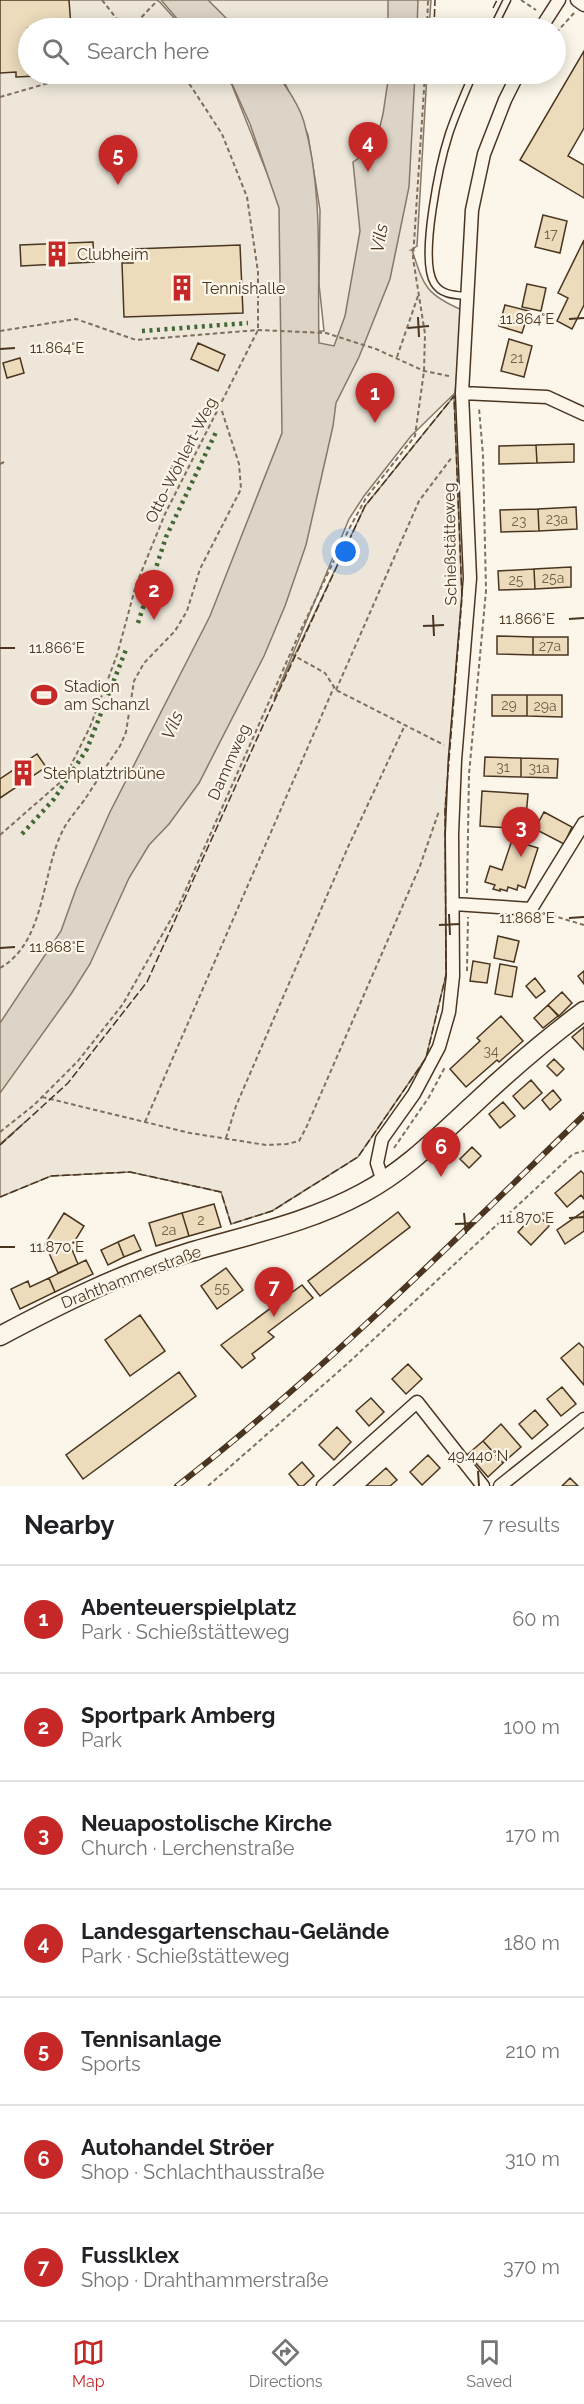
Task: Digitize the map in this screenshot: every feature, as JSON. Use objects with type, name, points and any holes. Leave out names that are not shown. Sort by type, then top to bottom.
[{"type":"main road","name":"Drahthammerstraße","points":[[0,1336],[59,1305],[139,1271],[185,1254],[325,1213],[383,1182],[424,1152],[513,1068],[584,1011]]},
{"type":"street","points":[[548,18],[560,0]]},
{"type":"street","name":"Schießstätteweg","points":[[383,1182],[377,1163],[382,1139],[414,1094],[439,1047],[449,1012],[453,976],[452,834],[455,760],[470,578],[462,393],[472,210],[484,154],[513,84]]},
{"type":"street","points":[[462,393],[547,397],[584,414]]},
{"type":"street","points":[[454,904],[531,909],[584,823]]},
{"type":"street","points":[[323,1486],[417,1402],[483,1486]]},
{"type":"street","points":[[500,1486],[584,1419]]},
{"type":"lane","points":[[498,18],[507,0]]},
{"type":"lane","points":[[467,296],[443,292],[434,283],[429,255],[432,217],[441,166],[449,135],[469,84]]},
{"type":"path","points":[[102,0],[116,18]]},
{"type":"path","points":[[142,18],[158,0]]},
{"type":"path","points":[[427,18],[428,0]]},
{"type":"path","points":[[566,20],[581,3]]},
{"type":"path","points":[[0,97],[45,84]]},
{"type":"path","name":"Otto-Wöhlert-Weg","points":[[0,835],[64,779],[90,727],[113,666],[136,585],[165,514],[258,330],[258,272],[247,197],[222,134],[190,84]]},
{"type":"path","name":"Dammweg","points":[[0,1132],[42,1097],[78,1061],[123,1004],[179,905],[291,654],[366,498],[415,436],[419,391],[424,371],[425,334],[413,258],[424,84]]},
{"type":"path","points":[[397,357],[419,293]]},
{"type":"path","points":[[0,331],[76,320],[136,340],[258,330],[326,333],[397,357],[424,371],[463,379]]},
{"type":"path","points":[[468,905],[469,774],[486,591],[483,455],[478,394]]},
{"type":"path","points":[[0,968],[13,961],[28,939],[40,907],[50,865],[64,829],[120,746],[126,732],[134,681],[144,663],[175,631],[187,611],[200,569],[241,489],[239,464],[221,407]]},
{"type":"path","points":[[145,1122],[419,501],[456,451],[464,445]]},
{"type":"path","points":[[0,464],[6,461]]},
{"type":"path","points":[[291,654],[325,673],[335,688],[446,746]]},
{"type":"path","points":[[226,1137],[236,1106],[334,880],[405,725]]},
{"type":"path","points":[[42,1097],[190,1133],[266,1145],[299,1141],[420,866],[439,810]]},
{"type":"path","points":[[531,909],[584,925]]},
{"type":"path","points":[[208,1486],[346,1365],[573,1154],[584,1151]]},
{"type":"shaded area","points":[[0,0],[158,0],[174,18],[18,18],[18,84],[231,84],[280,206],[282,331],[324,331],[319,284],[320,210],[308,135],[285,84],[426,84],[417,246],[411,250],[428,288],[440,299],[462,310],[455,393],[411,436],[349,519],[274,699],[365,506],[454,396],[462,598],[445,810],[446,975],[426,1058],[358,1157],[272,1211],[231,1224],[221,1192],[130,1172],[51,1176],[0,1197],[0,1145],[25,1122],[0,1144]]},
{"type":"shaded area","points":[[206,0],[431,0],[430,18],[225,18]]},
{"type":"water","points":[[161,0],[208,0],[226,18],[176,18]]},
{"type":"water","points":[[388,0],[418,0],[417,18],[388,18]]},
{"type":"water","name":"Vils","points":[[232,84],[284,84],[304,122],[314,176],[319,260],[319,343],[334,346],[345,316],[360,231],[353,162],[375,147],[388,84],[414,84],[409,187],[390,279],[359,357],[336,403],[333,426],[306,545],[285,606],[264,656],[199,783],[169,824],[149,845],[129,878],[90,964],[0,1093],[0,1023],[61,931],[76,889],[110,812],[210,616],[282,433],[279,208],[250,124]]},
{"type":"building","points":[[0,0],[69,0],[70,18],[18,18],[18,77],[16,77],[16,72],[0,73]]},
{"type":"building","points":[[584,51],[584,128],[568,156],[584,165],[584,198],[520,160]]},
{"type":"building","points":[[543,215],[567,221],[560,253],[535,247]]},
{"type":"building","points":[[584,240],[584,305],[572,329],[557,321],[568,298],[558,293]]},
{"type":"building","name":"Clubheim","points":[[93,242],[94,262],[21,266],[20,245]]},
{"type":"building","name":"Tennishalle","points":[[240,245],[243,313],[124,317],[122,263],[133,263],[133,249]]},
{"type":"building","points":[[527,284],[546,288],[541,311],[522,307]]},
{"type":"building","points":[[505,305],[529,311],[522,333],[499,326]]},
{"type":"building","points":[[509,339],[532,346],[524,377],[501,371]]},
{"type":"building","points":[[198,343],[225,355],[218,371],[191,359]]},
{"type":"building","points":[[20,358],[24,373],[7,378],[3,363]]},
{"type":"building","points":[[574,444],[574,462],[537,463],[536,445]]},
{"type":"building","points":[[536,445],[537,463],[499,464],[499,446]]},
{"type":"building","points":[[576,507],[577,529],[539,531],[538,509]]},
{"type":"building","points":[[538,509],[539,531],[501,532],[500,510]]},
{"type":"building","points":[[571,567],[571,587],[535,589],[534,569]]},
{"type":"building","points":[[534,569],[535,589],[499,590],[498,571]]},
{"type":"building","points":[[497,636],[533,637],[533,655],[497,654]]},
{"type":"building","points":[[533,637],[568,637],[568,655],[533,655]]},
{"type":"building","points":[[492,695],[527,695],[527,716],[492,716]]},
{"type":"building","points":[[527,695],[562,695],[562,717],[527,716]]},
{"type":"building","name":"Stehplatztribüne","points":[[37,754],[46,767],[0,798],[0,779]]},
{"type":"building","points":[[485,757],[521,758],[521,777],[484,776]]},
{"type":"building","points":[[521,758],[558,759],[557,778],[521,777]]},
{"type":"building","points":[[482,791],[528,794],[525,829],[480,826]]},
{"type":"building","points":[[544,812],[572,827],[564,844],[535,829]]},
{"type":"building","points":[[512,840],[538,848],[525,888],[518,885],[517,890],[508,887],[507,891],[493,889],[495,885],[485,882],[490,866],[502,870]]},
{"type":"building","points":[[498,936],[519,941],[514,962],[494,958]]},
{"type":"building","points":[[473,961],[490,964],[487,983],[470,981]]},
{"type":"building","points":[[500,964],[517,967],[512,997],[495,994]]},
{"type":"building","points":[[584,971],[584,984],[578,976]]},
{"type":"building","points":[[535,978],[545,991],[536,998],[526,986]]},
{"type":"building","points":[[562,992],[572,1003],[559,1016],[548,1005]]},
{"type":"building","points":[[548,1005],[558,1016],[543,1028],[534,1018]]},
{"type":"building","points":[[501,1016],[523,1041],[466,1087],[450,1069],[480,1041],[477,1038]]},
{"type":"building","points":[[584,1027],[584,1050],[572,1037]]},
{"type":"building","points":[[554,1059],[564,1069],[557,1076],[547,1066]]},
{"type":"building","points":[[531,1080],[542,1093],[524,1109],[513,1096]]},
{"type":"building","points":[[553,1090],[561,1100],[550,1110],[542,1100]]},
{"type":"building","points":[[503,1102],[515,1116],[500,1128],[489,1114]]},
{"type":"building","points":[[472,1147],[481,1156],[469,1168],[460,1159]]},
{"type":"building","points":[[581,1171],[584,1174],[584,1199],[581,1195],[567,1207],[555,1193]]},
{"type":"building","points":[[214,1204],[221,1227],[189,1236],[182,1213]]},
{"type":"building","points":[[584,1211],[584,1231],[565,1244],[557,1230]]},
{"type":"building","points":[[398,1212],[410,1227],[320,1296],[308,1281]]},
{"type":"building","points":[[64,1213],[84,1226],[71,1247],[78,1264],[58,1273],[45,1244]]},
{"type":"building","points":[[182,1213],[189,1236],[156,1246],[149,1223]]},
{"type":"building","points":[[536,1213],[549,1226],[531,1245],[518,1232]]},
{"type":"building","points":[[134,1235],[141,1250],[124,1257],[118,1242]]},
{"type":"building","points":[[118,1242],[124,1257],[108,1265],[101,1250]]},
{"type":"building","points":[[86,1260],[93,1274],[55,1292],[49,1278]]},
{"type":"building","points":[[226,1268],[243,1290],[217,1309],[201,1286]]},
{"type":"building","points":[[49,1278],[55,1292],[20,1309],[11,1289],[28,1281],[30,1287]]},
{"type":"building","points":[[302,1285],[313,1298],[268,1332],[274,1337],[252,1354],[255,1358],[242,1368],[221,1345]]},
{"type":"building","points":[[140,1315],[165,1351],[130,1376],[105,1340]]},
{"type":"building","points":[[579,1343],[584,1348],[584,1385],[561,1358]]},
{"type":"building","points":[[408,1364],[422,1379],[406,1394],[392,1379]]},
{"type":"building","points":[[179,1372],[196,1396],[83,1479],[66,1455]]},
{"type":"building","points":[[562,1387],[576,1404],[561,1416],[547,1399]]},
{"type":"building","points":[[371,1398],[384,1412],[369,1426],[356,1411]]},
{"type":"building","points":[[535,1410],[548,1425],[532,1439],[519,1424]]},
{"type":"building","points":[[501,1424],[521,1447],[503,1463],[483,1441]]},
{"type":"building","points":[[337,1427],[351,1442],[334,1460],[319,1445]]},
{"type":"building","points":[[483,1441],[503,1463],[488,1477],[468,1454]]},
{"type":"building","points":[[428,1455],[440,1468],[422,1485],[410,1472]]},
{"type":"building","points":[[302,1462],[314,1476],[303,1486],[299,1486],[289,1474]]},
{"type":"building","points":[[386,1468],[397,1480],[390,1486],[366,1486]]},
{"type":"building","points":[[570,1478],[578,1486],[562,1486]]},
{"type":"railway","points":[[177,1486],[231,1443],[335,1353],[584,1115]]},
{"type":"hedge","points":[[142,331],[248,323]]},
{"type":"hedge","points":[[138,623],[166,537],[217,430]]},
{"type":"hedge","points":[[22,834],[54,799],[87,749],[127,647]]},
{"type":"fence","points":[[434,18],[435,0]]},
{"type":"fence","points":[[493,8],[497,0]]},
{"type":"fence","points":[[0,1145],[68,1083],[147,982],[365,506],[454,396],[462,598],[445,810],[446,975],[426,1058],[358,1157],[272,1211],[231,1224],[221,1192],[130,1172],[51,1176],[0,1197]]},
{"type":"place","name":"Landesgartenschau-Gelände","points":[[368,172]]},
{"type":"place","name":"Tennisanlage","points":[[118,185]]},
{"type":"place","name":"Clubheim","points":[[57,254]]},
{"type":"place","name":"Tennishalle","points":[[182,288]]},
{"type":"place","name":"Abenteuerspielplatz","points":[[375,423]]},
{"type":"place","name":"Sportpark Amberg","points":[[154,620]]},
{"type":"place","name":"Stadion am Schanzl","points":[[44,695]]},
{"type":"place","name":"Stehplatztribüne","points":[[23,773]]},
{"type":"place","name":"Neuapostolische Kirche","points":[[521,857]]},
{"type":"place","name":"Autohandel Ströer","points":[[441,1177]]},
{"type":"place","name":"Fusslklex","points":[[274,1317]]}]
